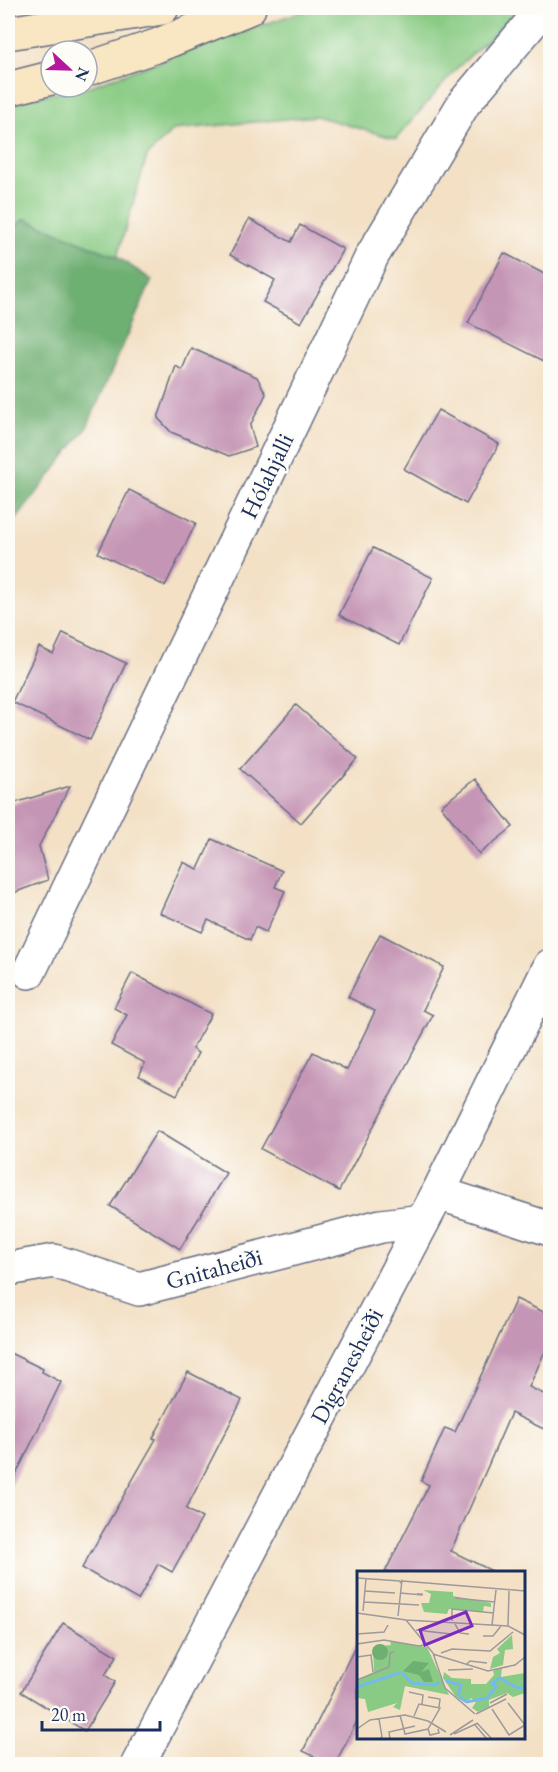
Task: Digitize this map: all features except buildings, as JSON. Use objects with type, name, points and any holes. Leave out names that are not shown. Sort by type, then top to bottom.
[{"type":"street","points":[[8,33],[162,8]]},
{"type":"street","points":[[99,65],[156,46],[249,8]]},
{"type":"street","name":"Hólahjalli","points":[[29,972],[372,256],[464,103],[533,21],[549,8]]},
{"type":"street","points":[[8,89],[39,81]]},
{"type":"street","name":"Digranesheiði","points":[[138,1764],[430,1207],[550,966]]},
{"type":"street","points":[[430,1207],[550,1229]]},
{"type":"street","name":"Gnitaheiði","points":[[8,1269],[54,1261],[139,1289],[381,1226],[430,1207]]},
{"type":"green space","points":[[311,8],[522,8],[457,68],[396,139],[316,116],[173,130],[147,156],[117,257],[25,219],[8,231],[8,102],[39,96],[39,99],[99,99],[99,83]]},
{"type":"green space","points":[[25,219],[117,257],[152,280],[86,429],[8,530],[8,232]]}]
